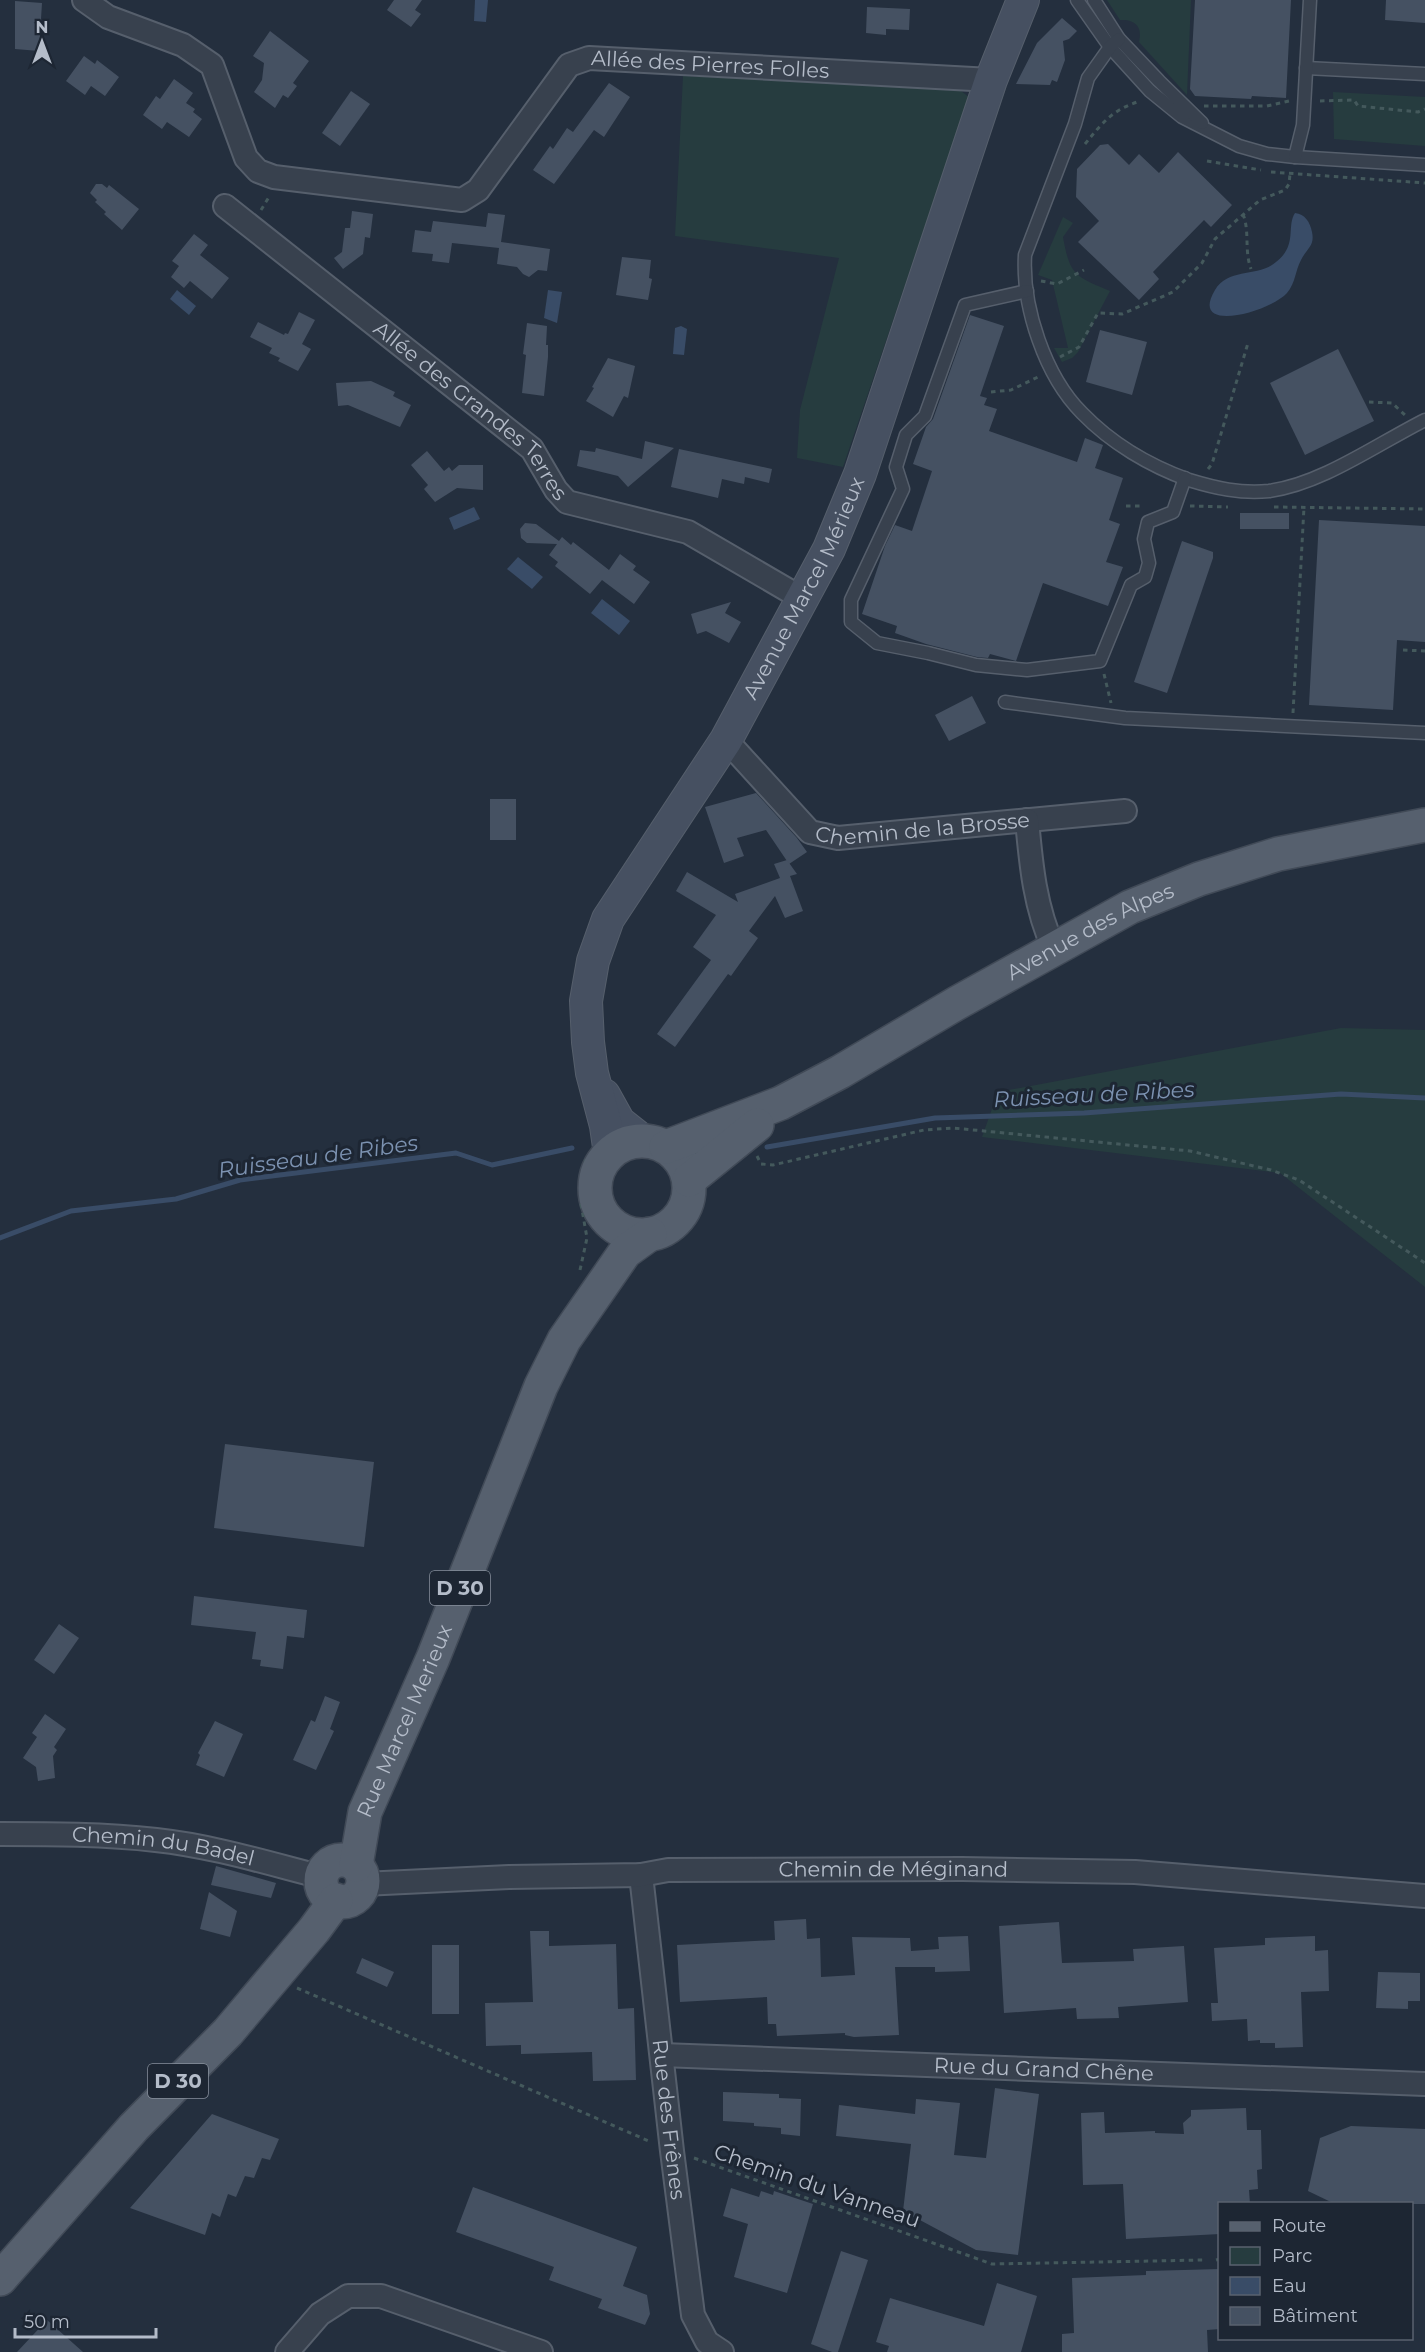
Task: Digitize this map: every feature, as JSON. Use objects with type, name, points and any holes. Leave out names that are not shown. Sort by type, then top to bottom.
[{"type":"main road","name":"Avenue Marcel Mérieux","points":[[991,80],[1011,0]]},
{"type":"main road","name":"Avenue Marcel Mérieux","points":[[598,1152],[606,1126],[592,1073],[586,1001],[593,961],[608,919],[726,740],[829,549],[860,474],[991,80],[1023,0]]},
{"type":"main road","name":"Avenue des Alpes","points":[[654,1144],[781,1103],[840,1072],[1130,907],[1198,879],[1278,854],[1425,825]]},
{"type":"main road","name":"Avenue Marcel Mérieux","points":[[592,1073],[619,1122],[654,1144]]},
{"type":"main road","name":"Avenue des Alpes","points":[[689,1180],[764,1120],[781,1103]]},
{"type":"main road","points":[[630,1142],[654,1144],[675,1154],[684,1167],[689,1180],[686,1205],[678,1219],[665,1229],[650,1234],[626,1232],[615,1226],[599,1206],[596,1193],[596,1180],[600,1167],[598,1152],[630,1142]]},
{"type":"main road","name":"Rue Marcel Merieux","points":[[579,1317],[600,1247],[606,1217]]},
{"type":"main road","name":"Rue Marcel Merieux","points":[[0,2279],[134,2127],[228,2032],[274,1977],[344,1882],[365,1812],[433,1658],[541,1386],[564,1340],[625,1252],[650,1234]]},
{"type":"street","name":"Allée des Pierres Folles","points":[[84,0],[108,17],[183,45],[212,65],[246,158],[258,171],[274,177],[462,200],[478,190],[569,65],[589,58],[991,80]]},
{"type":"street","name":"Allée des Grandes Terres","points":[[225,206],[532,449],[556,490],[567,502],[688,532],[802,599]]},
{"type":"street","name":"Chemin de la Brosse","points":[[726,740],[810,832],[838,838],[1125,811]]},
{"type":"street","points":[[1027,820],[1034,888],[1046,932],[1054,949]]},
{"type":"street","name":"Chemin du Badel","points":[[0,1834],[88,1834],[158,1840],[222,1852],[344,1882]]},
{"type":"street","name":"Chemin de Méginand","points":[[344,1882],[641,1875],[668,1870],[962,1869],[1135,1872],[1425,1896]]},
{"type":"street","name":"Rue des Frênes","points":[[641,1875],[693,2315],[707,2349]]},
{"type":"street","name":"Rue du Grand Chêne","points":[[662,2055],[1425,2084]]},
{"type":"street","points":[[287,2352],[320,2314],[348,2296],[381,2296],[541,2352]]},
{"type":"lane","points":[[1077,0],[1156,95],[1182,117],[1239,146],[1267,154],[1295,157],[1425,165]]},
{"type":"lane","points":[[1094,0],[1114,43],[1159,81],[1214,134]]},
{"type":"lane","points":[[1295,157],[1303,124],[1310,0]]},
{"type":"lane","points":[[1114,43],[1088,78],[1066,146],[1025,255],[1024,272],[1033,325],[1051,367],[1081,412],[1118,444],[1170,473],[1221,490],[1266,491],[1293,487],[1420,423]]},
{"type":"lane","points":[[1306,68],[1425,74]]},
{"type":"lane","points":[[1028,291],[965,305],[925,416],[906,435],[896,468],[903,489],[851,600],[851,622],[877,643],[928,653],[976,666],[1027,670],[1100,661],[1131,585],[1145,577],[1149,563],[1144,539],[1148,522],[1173,512],[1191,480]]},
{"type":"lane","points":[[1005,702],[1125,718],[1425,733]]},
{"type":"path","points":[[1066,146],[1083,151],[1084,144],[1121,107],[1156,95]]},
{"type":"path","points":[[991,392],[1011,390],[1036,378],[1051,367],[1058,358],[1078,347],[1098,313],[1122,314],[1173,292],[1202,263],[1215,239],[1260,200],[1285,189],[1289,184],[1290,174]]},
{"type":"path","points":[[251,227],[273,189],[274,177]]},
{"type":"path","points":[[1243,214],[1248,236],[1246,257],[1251,269]]},
{"type":"path","points":[[1039,281],[1057,284],[1084,270]]},
{"type":"path","points":[[1191,480],[1212,464],[1248,343]]},
{"type":"path","points":[[1370,402],[1392,404],[1420,423]]},
{"type":"path","points":[[1292,727],[1304,507]]},
{"type":"path","points":[[1403,650],[1425,651]]},
{"type":"path","points":[[1100,661],[1111,695],[1112,708]]},
{"type":"path","points":[[773,1165],[924,1130],[953,1128],[1190,1151],[1271,1170],[1299,1180],[1425,1263]]},
{"type":"path","points":[[579,1274],[588,1238],[581,1204],[582,1179],[598,1152]]},
{"type":"path","name":"Chemin du Vanneau","points":[[274,1977],[672,2151],[992,2264],[1204,2260]]},
{"type":"green space","points":[[1107,0],[1191,0],[1187,95],[1139,42],[1140,32],[1137,25],[1130,21],[1120,20]]},
{"type":"green space","points":[[683,76],[957,88],[969,97],[843,467],[797,458],[800,410],[839,258],[675,236]]},
{"type":"green space","points":[[1333,92],[1425,97],[1425,146],[1334,139]]},
{"type":"green space","points":[[1063,217],[1073,223],[1063,237],[1068,260],[1072,267],[1082,278],[1110,291],[1078,352],[1072,358],[1062,362],[1054,348],[1068,348],[1052,280],[1038,275]]},
{"type":"green space","points":[[1341,1028],[1425,1030],[1425,1287],[1280,1173],[982,1137],[998,1092]]},
{"type":"water","points":[[475,0],[488,0],[486,22],[474,21]]},
{"type":"water","points":[[1295,213],[1302,215],[1308,222],[1312,232],[1312,241],[1287,293],[1265,307],[1250,312],[1221,316],[1212,312],[1210,304],[1215,290],[1221,283],[1236,275],[1269,267],[1283,256],[1289,243]]},
{"type":"water","points":[[177,290],[196,306],[189,315],[170,299]]},
{"type":"water","points":[[548,290],[562,292],[557,323],[544,318]]},
{"type":"water","points":[[681,326],[687,329],[684,355],[673,354],[675,328]]},
{"type":"water","points":[[474,507],[480,519],[454,530],[449,518]]},
{"type":"water","points":[[518,557],[543,577],[532,589],[507,569]]},
{"type":"water","points":[[602,599],[630,621],[619,635],[591,613]]},
{"type":"building","points":[[394,0],[422,0],[415,10],[421,14],[411,27],[387,10]]},
{"type":"building","points":[[1195,0],[1291,0],[1286,98],[1195,96],[1190,89]]},
{"type":"building","points":[[1386,0],[1425,0],[1425,23],[1385,20]]},
{"type":"building","points":[[15,1],[42,3],[39,51],[15,49]]},
{"type":"building","points":[[867,7],[910,9],[909,30],[886,29],[886,35],[866,33]]},
{"type":"building","points":[[1062,18],[1077,31],[1069,39],[1063,41],[1065,60],[1057,82],[1052,80],[1050,85],[1016,84],[1037,43]]},
{"type":"building","points":[[270,31],[309,61],[293,83],[297,86],[288,98],[283,95],[275,108],[254,92],[262,80],[264,63],[253,56]]},
{"type":"building","points":[[84,56],[95,64],[97,60],[119,77],[105,96],[91,86],[85,95],[66,81]]},
{"type":"building","points":[[174,79],[193,93],[186,103],[195,109],[193,112],[202,119],[189,137],[167,122],[162,129],[143,115],[156,96],[160,99]]},
{"type":"building","points":[[609,83],[630,97],[604,137],[594,130],[554,184],[533,170],[550,146],[553,149],[567,128],[573,132]]},
{"type":"building","points":[[351,91],[370,104],[340,146],[322,133]]},
{"type":"building","points":[[1108,144],[1129,165],[1139,154],[1159,173],[1178,152],[1232,205],[1211,227],[1204,220],[1153,272],[1159,279],[1139,300],[1078,242],[1099,221],[1076,197],[1077,169],[1100,145]]},
{"type":"building","points":[[96,184],[102,184],[107,188],[109,185],[139,209],[122,230],[104,214],[106,212],[95,202],[97,200],[90,193]]},
{"type":"building","points":[[352,211],[373,214],[370,238],[365,237],[363,254],[343,269],[334,258],[342,252],[345,228],[350,228]]},
{"type":"building","points":[[488,213],[505,215],[501,242],[550,249],[547,271],[538,270],[529,277],[517,267],[497,264],[499,248],[452,243],[449,263],[432,261],[433,254],[412,252],[415,230],[431,232],[433,221],[486,227]]},
{"type":"building","points":[[194,234],[208,245],[200,255],[229,278],[212,299],[190,281],[184,288],[171,277],[179,266],[172,261]]},
{"type":"building","points":[[622,257],[651,260],[649,278],[652,279],[648,300],[616,295]]},
{"type":"building","points":[[299,312],[315,320],[302,344],[311,349],[298,371],[278,361],[280,358],[269,353],[272,348],[250,337],[258,322],[284,335],[288,334]]},
{"type":"building","points":[[970,315],[1004,326],[980,396],[987,398],[984,405],[997,409],[989,431],[1077,462],[1085,438],[1103,445],[1095,468],[1123,478],[1109,520],[1120,524],[1106,562],[1123,567],[1108,606],[1043,583],[1016,661],[990,654],[988,658],[977,657],[926,644],[895,633],[897,626],[862,614],[885,546],[895,525],[912,531],[932,471],[913,464],[926,427],[933,419]]},
{"type":"building","points":[[527,323],[547,326],[548,357],[544,396],[522,393]]},
{"type":"building","points":[[1100,330],[1147,342],[1132,395],[1086,382]]},
{"type":"building","points":[[1338,349],[1374,421],[1305,455],[1270,383]]},
{"type":"building","points":[[608,358],[635,366],[628,398],[624,396],[613,417],[586,401]]},
{"type":"building","points":[[371,381],[395,392],[393,396],[411,405],[400,427],[348,405],[338,406],[336,383]]},
{"type":"building","points":[[645,441],[674,448],[628,487],[618,476],[577,466],[580,450],[595,452],[596,448],[642,459]]},
{"type":"building","points":[[679,449],[772,469],[769,483],[745,477],[744,484],[722,479],[718,498],[671,487]]},
{"type":"building","points":[[427,451],[444,471],[449,467],[452,471],[459,465],[483,465],[483,490],[457,488],[435,502],[424,489],[428,485],[411,465]]},
{"type":"building","points":[[1240,513],[1289,513],[1289,529],[1240,529]]},
{"type":"building","points":[[1319,520],[1425,526],[1425,642],[1397,640],[1393,710],[1309,705]]},
{"type":"building","points":[[525,523],[536,524],[559,541],[562,537],[571,545],[573,542],[609,570],[620,554],[636,566],[633,570],[650,582],[634,604],[602,580],[590,594],[555,566],[558,562],[549,555],[557,544],[527,543],[521,538],[520,529]]},
{"type":"building","points":[[1182,541],[1213,552],[1213,558],[1167,693],[1134,682]]},
{"type":"building","points":[[731,602],[725,613],[741,622],[729,643],[706,631],[697,634],[691,614]]},
{"type":"building","points":[[972,696],[986,723],[949,741],[935,715]]},
{"type":"building","points":[[756,793],[807,852],[789,864],[766,830],[737,838],[744,856],[724,863],[705,807]]},
{"type":"building","points":[[490,799],[516,799],[516,840],[490,840]]},
{"type":"building","points":[[787,860],[797,874],[790,876],[803,911],[785,918],[775,896],[749,931],[758,938],[731,976],[728,974],[675,1047],[657,1034],[711,960],[693,947],[716,915],[676,891],[687,872],[738,902],[735,894],[780,878],[774,864]]},
{"type":"building","points":[[225,1444],[374,1462],[364,1547],[214,1528]]},
{"type":"building","points":[[194,1596],[307,1610],[304,1638],[287,1636],[283,1669],[260,1666],[261,1660],[252,1659],[256,1632],[191,1625]]},
{"type":"building","points":[[59,1624],[79,1638],[54,1674],[34,1660]]},
{"type":"building","points":[[325,1696],[340,1702],[330,1729],[334,1731],[316,1770],[293,1760],[311,1720],[315,1722]]},
{"type":"building","points":[[45,1714],[66,1729],[54,1747],[57,1750],[53,1756],[55,1778],[38,1781],[36,1767],[23,1758],[37,1737],[32,1733]]},
{"type":"building","points":[[215,1721],[243,1734],[224,1777],[196,1765],[200,1755],[198,1753]]},
{"type":"building","points":[[216,1866],[276,1883],[271,1898],[211,1885]]},
{"type":"building","points":[[209,1892],[237,1911],[230,1937],[200,1929]]},
{"type":"building","points":[[806,1919],[807,1939],[820,1938],[821,1977],[855,1975],[852,1937],[910,1938],[911,1951],[939,1949],[938,1937],[968,1936],[970,1971],[935,1972],[935,1967],[895,1967],[899,2035],[854,2037],[845,2035],[845,2033],[777,2036],[776,2024],[768,2024],[767,1997],[680,2002],[677,1945],[775,1940],[774,1921]]},
{"type":"building","points":[[1059,1922],[1062,1963],[1134,1961],[1133,1949],[1184,1946],[1188,2002],[1118,2007],[1119,2018],[1077,2019],[1076,2008],[1004,2013],[999,1926]]},
{"type":"building","points":[[530,1931],[549,1931],[549,1946],[616,1944],[618,2009],[634,2008],[636,2080],[593,2081],[592,2052],[521,2054],[521,2045],[486,2046],[485,2003],[533,2002]]},
{"type":"building","points":[[1315,1936],[1315,1951],[1328,1950],[1329,1991],[1301,1992],[1303,2047],[1275,2048],[1275,2043],[1260,2043],[1260,2040],[1248,2041],[1247,2019],[1212,2021],[1211,2003],[1218,2003],[1214,1948],[1265,1945],[1265,1938]]},
{"type":"building","points":[[432,1945],[459,1945],[459,2014],[432,2014]]},
{"type":"building","points":[[362,1958],[394,1972],[387,1987],[356,1973]]},
{"type":"building","points":[[1378,1972],[1420,1973],[1420,2001],[1408,2001],[1408,2009],[1376,2008]]},
{"type":"building","points":[[995,2088],[1039,2094],[1018,2255],[976,2250],[903,2211],[911,2144],[836,2136],[839,2105],[915,2114],[916,2099],[960,2103],[954,2155],[986,2158]]},
{"type":"building","points":[[723,2092],[779,2094],[779,2098],[801,2099],[800,2136],[781,2134],[781,2128],[723,2121]]},
{"type":"building","points":[[1246,2108],[1247,2130],[1261,2130],[1262,2169],[1257,2170],[1258,2189],[1249,2190],[1250,2202],[1218,2202],[1218,2234],[1126,2239],[1123,2184],[1083,2185],[1081,2113],[1104,2112],[1105,2133],[1155,2131],[1155,2133],[1184,2134],[1183,2123],[1191,2116],[1191,2110]]},
{"type":"building","points":[[212,2114],[279,2139],[270,2160],[262,2158],[254,2178],[245,2176],[236,2197],[228,2194],[220,2217],[212,2213],[205,2235],[130,2208]]},
{"type":"building","points":[[1351,2126],[1425,2129],[1425,2204],[1331,2202],[1308,2191],[1320,2138]]},
{"type":"building","points":[[473,2187],[637,2247],[623,2286],[647,2295],[650,2314],[645,2325],[598,2308],[602,2299],[549,2280],[554,2267],[456,2232]]},
{"type":"building","points":[[731,2188],[759,2197],[761,2191],[773,2195],[774,2191],[813,2204],[787,2293],[734,2277],[748,2224],[723,2216]]},
{"type":"building","points":[[841,2251],[868,2260],[838,2352],[832,2352],[811,2344]]},
{"type":"building","points":[[1218,2269],[1218,2329],[1207,2330],[1208,2352],[1062,2352],[1062,2334],[1074,2333],[1072,2278],[1146,2275],[1146,2271]]},
{"type":"building","points":[[997,2283],[1037,2296],[1021,2352],[887,2352],[889,2346],[876,2342],[890,2298],[984,2326]]},
{"type":"building","points":[[47,2320],[83,2352],[17,2352]]},
{"type":"waterway","name":"Ruisseau de Ribes","points":[[767,1147],[935,1118],[1084,1113],[1341,1094],[1425,1098]]},
{"type":"waterway","name":"Ruisseau de Ribes","points":[[0,1238],[71,1211],[176,1199],[240,1180],[456,1153],[492,1165],[572,1148]]}]
